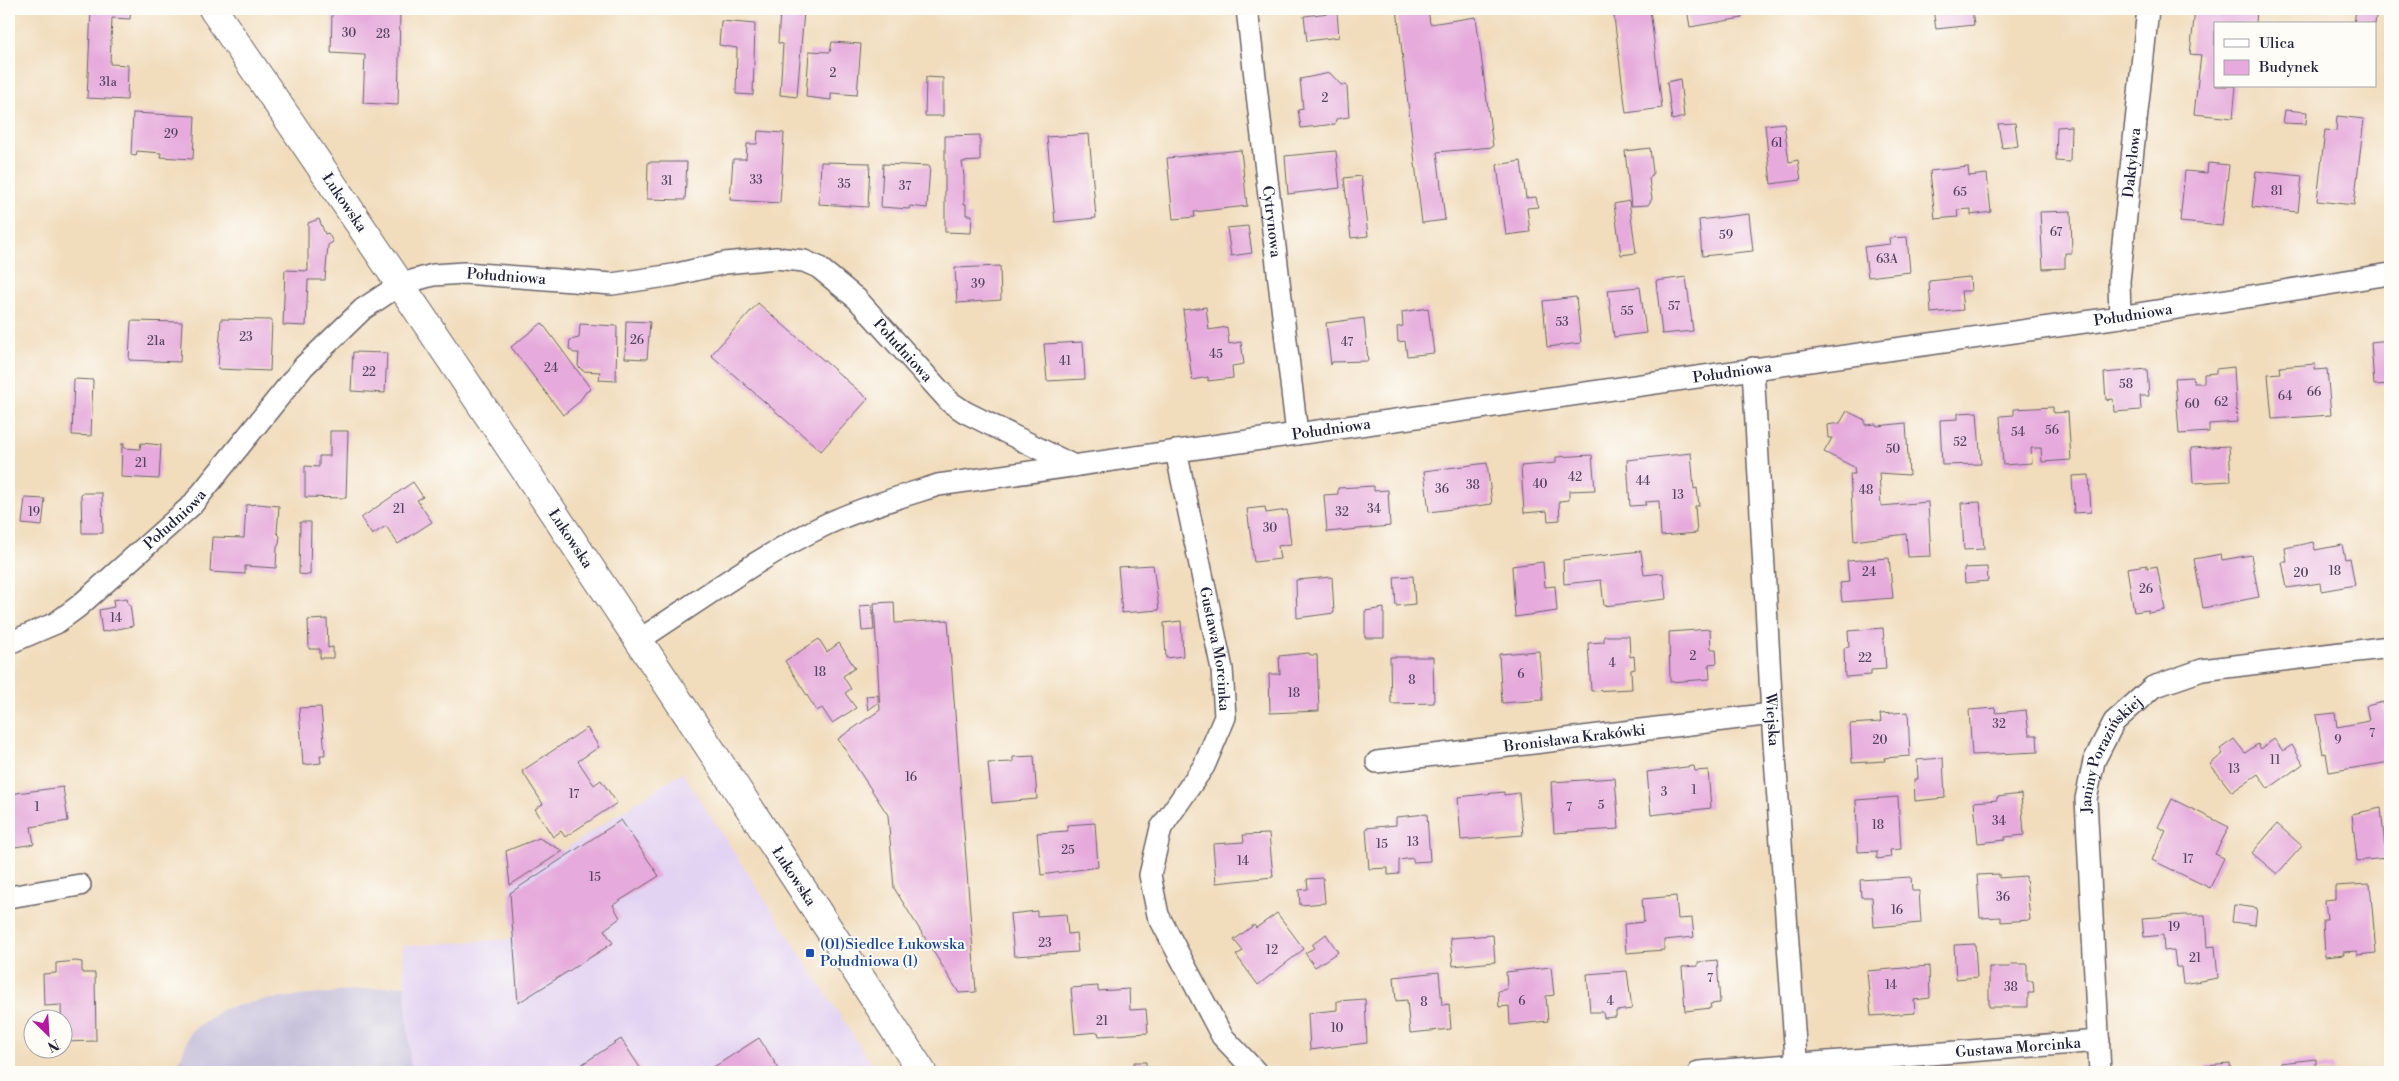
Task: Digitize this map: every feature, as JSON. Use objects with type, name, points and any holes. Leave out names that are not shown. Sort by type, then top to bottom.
[{"type":"main road","name":"Łukowska","points":[[213,9],[402,284],[640,640],[922,1072]]},
{"type":"street","name":"Cytrynowa","points":[[1246,9],[1297,434]]},
{"type":"street","name":"Daktylowa","points":[[2120,317],[2120,281],[2148,9]]},
{"type":"street","name":"Południowa","points":[[9,643],[56,623],[79,606],[192,505],[304,366],[363,308],[402,284],[433,275],[464,273],[612,284],[672,275],[725,263],[776,258],[804,262],[818,267],[857,299],[950,402],[965,412],[1074,466]]},
{"type":"street","name":"Południowa","points":[[640,640],[775,551],[828,524],[882,503],[938,485],[2120,317],[2390,274]]},
{"type":"street","name":"Wiejska","points":[[1753,368],[1772,714],[1796,1068]]},
{"type":"street","name":"Gustawa Morcinka","points":[[1176,451],[1222,669],[1224,717],[1204,766],[1161,828],[1150,876],[1158,915],[1222,1036],[1256,1072]]},
{"type":"street","name":"Janiny Porazińskiej","points":[[2100,1072],[2086,799],[2094,761],[2114,722],[2153,687],[2202,670],[2390,647]]},
{"type":"street","name":"Bronisława Krakówki","points":[[1377,762],[1772,714]]},
{"type":"street","points":[[9,897],[80,885]]},
{"type":"street","name":"Gustawa Morcinka","points":[[1699,1072],[1796,1068],[2099,1041]]},
{"type":"shaded area","points":[[682,772],[877,1072],[411,1072],[402,946],[512,939],[509,886]]},
{"type":"shaded area","points":[[405,985],[411,1072],[175,1072],[191,1031],[223,1009],[262,1000]]},
{"type":"building","points":[[91,9],[131,9],[130,19],[112,18],[110,64],[128,65],[127,100],[87,98]]},
{"type":"building","points":[[367,9],[392,9],[392,13],[400,13],[398,105],[363,103],[365,55],[331,53],[332,12],[366,13]]},
{"type":"building","points":[[1397,9],[1428,9],[1430,24],[1476,17],[1493,147],[1437,152],[1445,220],[1422,223]]},
{"type":"building","points":[[1613,9],[1650,9],[1662,108],[1626,113]]},
{"type":"building","points":[[1687,9],[1740,9],[1742,18],[1690,27]]},
{"type":"building","points":[[1933,9],[1972,9],[1974,25],[1936,29]]},
{"type":"building","points":[[2226,9],[2257,9],[2256,22],[2214,22],[2214,88],[2236,88],[2233,118],[2194,114],[2201,55],[2190,54],[2195,10],[2225,14]]},
{"type":"building","points":[[2356,9],[2377,9],[2375,22],[2354,22]]},
{"type":"building","points":[[780,11],[804,11],[797,97],[780,95],[783,44],[778,43]]},
{"type":"building","points":[[1337,12],[1339,37],[1307,41],[1304,16]]},
{"type":"building","points":[[721,21],[755,24],[753,95],[736,94],[737,48],[719,45]]},
{"type":"building","points":[[832,42],[861,44],[857,95],[831,93],[831,100],[806,97],[809,51],[830,52]]},
{"type":"building","points":[[1330,73],[1341,85],[1346,84],[1349,117],[1336,119],[1335,124],[1301,128],[1298,110],[1303,109],[1300,79]]},
{"type":"building","points":[[926,77],[943,78],[943,116],[925,116]]},
{"type":"building","points":[[1680,79],[1684,117],[1672,120],[1667,82]]},
{"type":"building","points":[[2285,110],[2307,112],[2306,124],[2283,123]]},
{"type":"building","points":[[133,113],[195,116],[193,159],[160,157],[161,153],[137,151],[136,156],[131,155]]},
{"type":"building","points":[[2337,116],[2364,119],[2354,205],[2317,201],[2325,130],[2336,131]]},
{"type":"building","points":[[1784,123],[1789,162],[1798,160],[1801,180],[1771,184],[1765,125]]},
{"type":"building","points":[[2015,123],[2018,146],[2002,148],[1998,124]]},
{"type":"building","points":[[2071,126],[2070,162],[2056,161],[2057,127]]},
{"type":"building","points":[[758,131],[784,133],[780,203],[730,200],[733,159],[746,159],[747,144],[757,144]]},
{"type":"building","points":[[1089,134],[1096,218],[1055,222],[1047,137]]},
{"type":"building","points":[[980,135],[980,161],[962,162],[964,204],[966,204],[966,215],[972,215],[971,233],[945,232],[945,136]]},
{"type":"building","points":[[1650,148],[1653,173],[1649,179],[1652,199],[1648,205],[1631,206],[1625,151]]},
{"type":"building","points":[[1241,150],[1247,206],[1194,212],[1195,217],[1173,219],[1167,158]]},
{"type":"building","points":[[1336,151],[1340,188],[1288,194],[1285,156]]},
{"type":"building","points":[[1521,161],[1526,198],[1536,197],[1538,207],[1527,208],[1530,232],[1506,235],[1497,165]]},
{"type":"building","points":[[648,162],[687,162],[685,200],[647,199]]},
{"type":"building","points":[[821,162],[870,163],[868,207],[819,204]]},
{"type":"building","points":[[2208,163],[2229,165],[2222,226],[2180,222],[2185,171],[2207,173]]},
{"type":"building","points":[[883,164],[930,166],[927,208],[910,206],[909,209],[881,207]]},
{"type":"building","points":[[1968,167],[1969,176],[1987,174],[1991,212],[1971,215],[1971,209],[1957,210],[1958,217],[1935,219],[1930,171]]},
{"type":"building","points":[[2256,171],[2302,176],[2298,212],[2252,207]]},
{"type":"building","points":[[1361,176],[1368,236],[1351,238],[1344,178]]},
{"type":"building","points":[[1629,201],[1636,253],[1621,255],[1614,204]]},
{"type":"building","points":[[2071,211],[2072,253],[2065,253],[2065,268],[2043,269],[2040,212]]},
{"type":"building","points":[[1749,214],[1753,251],[1702,256],[1699,220]]},
{"type":"building","points":[[319,219],[325,234],[328,233],[333,242],[328,245],[325,280],[308,280],[306,326],[283,325],[285,270],[308,271],[308,223]]},
{"type":"building","points":[[1248,226],[1252,253],[1231,256],[1227,228]]},
{"type":"building","points":[[1907,237],[1910,272],[1868,277],[1864,247],[1890,244],[1889,238]]},
{"type":"building","points":[[1000,266],[1001,300],[957,303],[955,268]]},
{"type":"building","points":[[1686,277],[1693,331],[1662,334],[1656,281]]},
{"type":"building","points":[[1970,277],[1971,291],[1961,291],[1963,310],[1931,313],[1929,281]]},
{"type":"building","points":[[1640,287],[1646,333],[1614,337],[1608,290]]},
{"type":"building","points":[[1576,297],[1581,343],[1547,347],[1543,301]]},
{"type":"building","points":[[758,303],[868,399],[821,451],[711,355]]},
{"type":"building","points":[[1206,307],[1209,330],[1227,327],[1229,344],[1241,342],[1244,364],[1232,366],[1233,378],[1208,381],[1208,377],[1192,380],[1183,310]]},
{"type":"building","points":[[1428,308],[1434,353],[1407,356],[1405,341],[1398,342],[1397,327],[1403,326],[1402,312]]},
{"type":"building","points":[[1364,318],[1368,361],[1332,362],[1331,365],[1326,323]]},
{"type":"building","points":[[221,319],[272,320],[270,371],[218,369]]},
{"type":"building","points":[[131,321],[182,322],[180,362],[129,360]]},
{"type":"building","points":[[626,321],[650,322],[647,359],[625,358]]},
{"type":"building","points":[[542,323],[591,389],[563,415],[511,347]]},
{"type":"building","points":[[580,324],[617,326],[616,381],[599,380],[600,372],[583,371],[578,366],[579,353],[574,353],[569,349],[570,340],[579,338]]},
{"type":"building","points":[[2390,340],[2390,384],[2374,385],[2371,342]]},
{"type":"building","points":[[1083,342],[1085,379],[1047,381],[1044,344]]},
{"type":"building","points":[[353,352],[387,353],[385,393],[351,391]]},
{"type":"building","points":[[2315,364],[2315,370],[2327,369],[2331,415],[2272,419],[2268,374],[2281,373],[2280,367]]},
{"type":"building","points":[[2234,367],[2237,422],[2209,424],[2209,432],[2179,434],[2175,378],[2193,377],[2194,383],[2204,383],[2204,374],[2216,373],[2216,369]]},
{"type":"building","points":[[2147,369],[2149,396],[2140,396],[2141,410],[2114,412],[2113,399],[2106,400],[2104,373]]},
{"type":"building","points":[[74,379],[93,380],[91,436],[72,435]]},
{"type":"building","points":[[2053,407],[2053,413],[2068,412],[2071,460],[2042,462],[2041,448],[2031,448],[2032,463],[2003,465],[2000,416],[2014,415],[2014,409]]},
{"type":"building","points":[[1847,411],[1865,420],[1865,425],[1876,424],[1877,426],[1906,423],[1909,475],[1879,473],[1881,506],[1928,502],[1931,556],[1908,557],[1906,534],[1854,541],[1850,474],[1855,474],[1854,467],[1824,452],[1832,438],[1828,438],[1827,425],[1840,423]]},
{"type":"building","points":[[1977,412],[1981,464],[1942,465],[1940,420],[1958,419],[1958,413]]},
{"type":"building","points":[[330,431],[348,431],[346,498],[305,497],[305,466],[319,467],[319,456],[330,456]]},
{"type":"building","points":[[122,443],[124,443],[124,448],[140,449],[141,443],[161,445],[159,479],[121,477]]},
{"type":"building","points":[[2229,446],[2231,481],[2193,483],[2191,448]]},
{"type":"building","points":[[1691,453],[1694,489],[1697,488],[1699,506],[1695,506],[1697,533],[1661,536],[1659,501],[1645,502],[1646,505],[1630,506],[1627,460]]},
{"type":"building","points":[[1592,455],[1595,490],[1569,491],[1569,500],[1559,501],[1560,520],[1548,521],[1547,511],[1524,513],[1521,466],[1556,463],[1556,457]]},
{"type":"building","points":[[1487,463],[1492,504],[1429,512],[1424,471]]},
{"type":"building","points":[[2089,475],[2091,512],[2074,513],[2072,476]]},
{"type":"building","points":[[413,482],[423,497],[417,500],[432,522],[398,544],[386,526],[372,535],[361,518]]},
{"type":"building","points":[[1374,486],[1374,491],[1388,490],[1390,526],[1327,532],[1324,495],[1338,494],[1338,488]]},
{"type":"building","points":[[81,493],[102,493],[103,533],[82,533]]},
{"type":"building","points":[[25,498],[45,499],[42,526],[22,524]]},
{"type":"building","points":[[1980,502],[1984,549],[1964,550],[1961,503]]},
{"type":"building","points":[[246,505],[279,506],[277,533],[280,536],[277,547],[276,568],[245,566],[245,574],[210,572],[212,537],[244,538]]},
{"type":"building","points":[[1265,507],[1266,513],[1287,510],[1291,544],[1278,546],[1280,559],[1254,562],[1247,509]]},
{"type":"building","points":[[300,522],[311,522],[310,575],[299,574]]},
{"type":"building","points":[[2313,542],[2315,550],[2342,545],[2345,559],[2350,558],[2355,585],[2321,591],[2320,583],[2287,588],[2282,562],[2287,562],[2285,548]]},
{"type":"building","points":[[1641,551],[1644,575],[1663,573],[1666,599],[1604,606],[1601,580],[1564,584],[1563,560]]},
{"type":"building","points":[[2221,554],[2222,560],[2251,555],[2259,597],[2203,608],[2194,559]]},
{"type":"building","points":[[1889,558],[1893,598],[1842,602],[1840,583],[1849,582],[1847,561]]},
{"type":"building","points":[[1543,562],[1545,587],[1555,586],[1557,611],[1515,617],[1512,566]]},
{"type":"building","points":[[1153,565],[1159,610],[1122,613],[1118,567]]},
{"type":"building","points":[[2147,565],[2147,568],[2157,566],[2165,610],[2148,613],[2148,610],[2134,612],[2127,568]]},
{"type":"building","points":[[1987,567],[1988,581],[1965,583],[1964,568]]},
{"type":"building","points":[[1413,576],[1415,604],[1396,606],[1394,577]]},
{"type":"building","points":[[1332,577],[1334,613],[1297,618],[1296,580]]},
{"type":"building","points":[[127,598],[133,626],[102,632],[99,610],[114,607],[113,600]]},
{"type":"building","points":[[894,602],[895,623],[948,620],[976,992],[959,993],[894,888],[888,815],[838,739],[880,710],[874,603]]},
{"type":"building","points":[[872,605],[874,630],[862,631],[860,606]]},
{"type":"building","points":[[1384,608],[1384,638],[1365,638],[1365,611]]},
{"type":"building","points":[[327,619],[328,648],[333,647],[333,658],[320,658],[320,649],[309,649],[308,620]]},
{"type":"building","points":[[1181,621],[1183,656],[1166,658],[1164,623]]},
{"type":"building","points":[[1883,628],[1886,669],[1871,670],[1871,675],[1845,677],[1844,648],[1849,647],[1848,631]]},
{"type":"building","points":[[1710,629],[1711,649],[1716,649],[1717,663],[1709,664],[1710,679],[1670,682],[1669,632]]},
{"type":"building","points":[[1604,636],[1629,636],[1630,657],[1634,656],[1635,669],[1631,670],[1632,689],[1591,691],[1588,643],[1604,642]]},
{"type":"building","points":[[819,639],[827,652],[839,643],[855,668],[843,676],[851,689],[845,693],[856,708],[832,723],[822,708],[817,711],[785,661]]},
{"type":"building","points":[[1539,651],[1543,700],[1502,703],[1499,654]]},
{"type":"building","points":[[1309,653],[1310,655],[1317,655],[1319,711],[1270,713],[1269,674],[1280,674],[1279,656]]},
{"type":"building","points":[[1390,657],[1433,657],[1434,703],[1391,704]]},
{"type":"building","points":[[878,695],[878,703],[868,710],[866,696]]},
{"type":"building","points":[[2383,702],[2390,742],[2388,742],[2390,762],[2329,772],[2326,753],[2323,754],[2316,715],[2335,713],[2337,727],[2369,721],[2366,706]]},
{"type":"building","points":[[321,707],[325,755],[320,755],[321,763],[303,765],[299,708]]},
{"type":"building","points":[[1995,708],[1996,713],[2026,710],[2029,735],[2037,735],[2038,752],[1972,755],[1969,710]]},
{"type":"building","points":[[1908,712],[1910,756],[1884,758],[1885,761],[1852,763],[1850,724],[1881,722],[1880,714]]},
{"type":"building","points":[[587,728],[599,747],[578,761],[594,785],[601,780],[617,803],[565,837],[561,831],[553,837],[535,809],[543,804],[522,771]]},
{"type":"building","points":[[2234,739],[2245,753],[2258,744],[2261,749],[2274,739],[2283,751],[2292,745],[2303,764],[2268,789],[2258,774],[2232,792],[2210,764],[2223,754],[2220,749]]},
{"type":"building","points":[[1034,756],[1037,799],[992,803],[988,763],[1013,762],[1013,757]]},
{"type":"building","points":[[1943,758],[1945,798],[1915,801],[1914,779],[1918,779],[1917,760]]},
{"type":"building","points":[[1694,766],[1695,771],[1708,770],[1711,808],[1651,815],[1647,772]]},
{"type":"building","points":[[1615,778],[1619,829],[1554,833],[1551,782]]},
{"type":"building","points":[[63,787],[68,821],[31,827],[34,844],[9,848],[9,794]]},
{"type":"building","points":[[1504,792],[1504,795],[1519,793],[1523,835],[1461,840],[1458,797]]},
{"type":"building","points":[[2021,794],[2024,835],[2005,837],[2005,840],[1978,843],[1974,802],[1997,800],[1997,797]]},
{"type":"building","points":[[1898,797],[1901,849],[1890,850],[1891,857],[1877,859],[1877,851],[1858,852],[1856,800]]},
{"type":"building","points":[[2172,799],[2229,827],[2215,854],[2224,858],[2210,888],[2152,860],[2166,831],[2158,827]]},
{"type":"building","points":[[2381,808],[2386,858],[2357,861],[2352,814]]},
{"type":"building","points":[[1427,814],[1430,861],[1413,862],[1413,858],[1399,860],[1399,874],[1388,875],[1388,868],[1369,869],[1366,828],[1396,825],[1396,817]]},
{"type":"building","points":[[621,820],[659,876],[613,905],[620,918],[604,930],[613,943],[518,1003],[510,893]]},
{"type":"building","points":[[1095,823],[1098,867],[1041,875],[1037,833],[1068,831],[1067,825]]},
{"type":"building","points":[[2277,824],[2302,846],[2277,874],[2252,853]]},
{"type":"building","points":[[1269,834],[1273,877],[1216,883],[1213,844],[1244,842],[1243,835]]},
{"type":"building","points":[[539,838],[563,851],[510,885],[506,851]]},
{"type":"building","points":[[1999,874],[1999,878],[2026,876],[2030,920],[2001,922],[2001,917],[1980,918],[1977,875]]},
{"type":"building","points":[[1911,877],[1912,891],[1919,891],[1921,923],[1874,927],[1872,897],[1861,897],[1860,880]]},
{"type":"building","points":[[1323,878],[1325,903],[1300,905],[1299,890],[1308,889],[1307,879]]},
{"type":"building","points":[[2370,884],[2376,953],[2357,955],[2357,951],[2343,952],[2344,955],[2325,957],[2323,920],[2327,920],[2325,900],[2335,899],[2335,886]]},
{"type":"building","points":[[1676,896],[1678,919],[1692,918],[1694,937],[1664,940],[1664,950],[1626,953],[1624,924],[1644,922],[1642,899]]},
{"type":"building","points":[[2234,905],[2257,908],[2255,925],[2232,922]]},
{"type":"building","points":[[1037,911],[1037,916],[1066,914],[1068,934],[1076,933],[1078,952],[1014,956],[1010,914]]},
{"type":"building","points":[[1277,913],[1304,949],[1258,985],[1236,955],[1243,951],[1234,940],[1254,925],[1256,928]]},
{"type":"building","points":[[2205,915],[2207,947],[2215,946],[2218,978],[2183,984],[2181,967],[2176,967],[2174,950],[2164,951],[2163,935],[2144,937],[2142,918]]},
{"type":"building","points":[[1326,934],[1338,952],[1315,967],[1305,953],[1314,948],[1312,945]]},
{"type":"building","points":[[1493,935],[1495,962],[1453,966],[1450,938]]},
{"type":"building","points":[[1975,944],[1977,977],[1956,979],[1954,945]]},
{"type":"building","points":[[1717,960],[1720,1003],[1710,1004],[1711,1008],[1685,1011],[1682,967],[1698,966],[1698,962]]},
{"type":"building","points":[[82,962],[82,973],[95,973],[96,1041],[72,1042],[72,1008],[61,1008],[61,1005],[44,1006],[43,974],[56,973],[56,963]]},
{"type":"building","points":[[2011,964],[2027,964],[2027,981],[2033,981],[2034,993],[2028,993],[2028,1007],[1989,1007],[1989,967],[2010,967]]},
{"type":"building","points":[[1929,966],[1930,998],[1914,1000],[1915,1013],[1871,1016],[1867,971]]},
{"type":"building","points":[[1551,967],[1554,995],[1546,996],[1548,1021],[1510,1025],[1509,1006],[1499,1007],[1498,991],[1507,989],[1506,972]]},
{"type":"building","points":[[1627,971],[1632,1009],[1616,1011],[1616,1017],[1604,1018],[1603,1012],[1590,1012],[1587,974]]},
{"type":"building","points":[[1439,972],[1442,1005],[1449,1004],[1451,1029],[1410,1033],[1407,1000],[1396,1001],[1394,977]]},
{"type":"building","points":[[1098,986],[1098,991],[1129,989],[1130,1010],[1146,1009],[1148,1033],[1099,1036],[1098,1032],[1075,1034],[1071,988]]},
{"type":"building","points":[[1365,999],[1367,1043],[1310,1050],[1308,1013],[1337,1010],[1337,1001]]},
{"type":"building","points":[[759,1038],[781,1072],[706,1072]]},
{"type":"building","points":[[621,1039],[643,1072],[570,1072]]},
{"type":"building","points":[[2316,1059],[2316,1067],[2333,1065],[2334,1072],[2281,1072],[2280,1063]]},
{"type":"building","points":[[1134,1062],[1146,1062],[1146,1072],[1134,1072]]},
{"type":"building","points":[[2230,1064],[2231,1072],[2206,1072],[2205,1066]]},
{"type":"place","name":"(01)Siedlce Łukowska Południowa (1)","points":[[810,953]]}]
